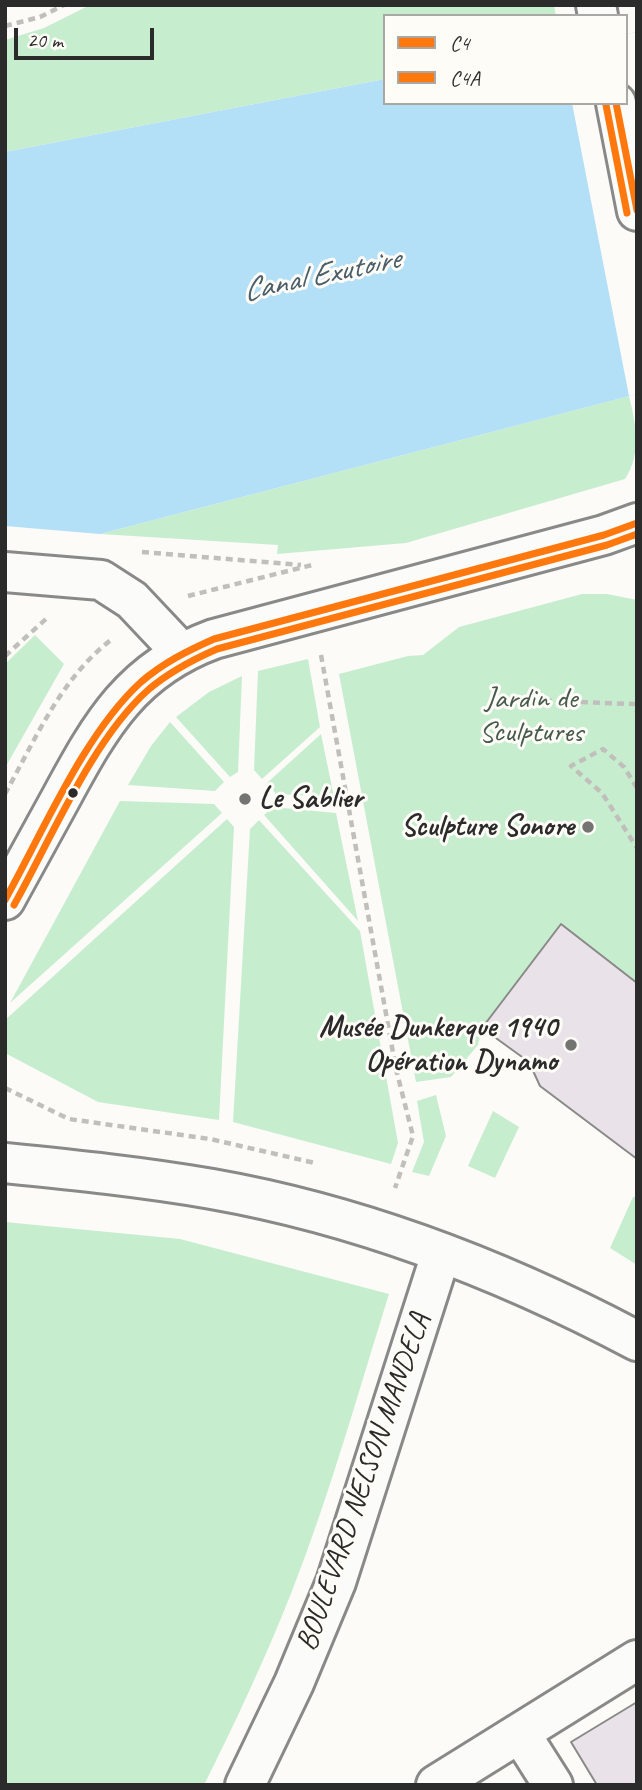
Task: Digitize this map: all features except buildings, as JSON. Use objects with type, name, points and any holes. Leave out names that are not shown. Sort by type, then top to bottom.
[{"type":"street","points":[[616,105],[637,211]]},
{"type":"street","points":[[5,900],[107,716],[151,674],[182,653],[214,639],[604,535],[637,523]]},
{"type":"street","points":[[5,572],[101,580],[132,600],[182,653]]},
{"type":"street","points":[[5,1163],[104,1172],[212,1189],[349,1223],[519,1283],[637,1341]]},
{"type":"street","name":"BOULEVARD NELSON MANDELA","points":[[246,1785],[294,1682],[336,1582],[441,1254]]},
{"type":"street","points":[[436,1785],[637,1660]]},
{"type":"street","points":[[520,1733],[553,1785]]},
{"type":"path","points":[[5,26],[40,17],[64,5]]},
{"type":"path","points":[[129,551],[306,565]]},
{"type":"path","points":[[313,611],[396,1069],[413,1136],[395,1188]]},
{"type":"path","points":[[5,656],[33,630]]},
{"type":"path","points":[[521,700],[634,704],[637,712]]},
{"type":"path","points":[[637,788],[624,767],[603,750],[572,766],[602,793],[637,848]]},
{"type":"green space","points":[[90,5],[554,5],[556,14],[383,14],[383,79],[5,152],[5,40],[44,28]]},
{"type":"green space","points":[[629,396],[636,449],[625,479],[406,543],[277,554],[278,545],[100,534]]},
{"type":"green space","name":"Jardin de Sculptures","points":[[582,594],[607,594],[637,600],[637,1159],[540,1086],[529,1062],[482,1029],[478,1045],[451,1077],[416,1082],[339,674],[408,656],[423,655],[459,627]]},
{"type":"green space","points":[[35,635],[64,664],[5,768],[5,664]]},
{"type":"green space","points":[[308,659],[320,727],[262,779],[254,770],[258,671]]},
{"type":"green space","points":[[242,676],[238,772],[230,777],[176,717],[209,692]]},
{"type":"green space","points":[[170,722],[224,782],[215,791],[128,785],[151,746]]},
{"type":"green space","points":[[321,734],[334,797],[276,794],[267,783]]},
{"type":"green space","points":[[120,801],[214,804],[222,813],[10,1003]]},
{"type":"green space","points":[[273,807],[336,813],[358,921],[264,815]]},
{"type":"green space","points":[[227,819],[234,827],[219,1120],[98,1102],[5,1053],[5,1020]]},
{"type":"green space","points":[[259,820],[360,931],[398,1143],[391,1164],[233,1122],[250,829]]},
{"type":"green space","points":[[436,1095],[446,1136],[429,1176],[412,1172],[424,1142],[417,1101]]},
{"type":"green space","points":[[493,1111],[519,1127],[495,1178],[468,1166]]},
{"type":"green space","points":[[633,1197],[637,1197],[637,1265],[610,1248]]},
{"type":"green space","points":[[5,1222],[180,1239],[389,1294],[306,1554],[261,1665],[204,1785],[5,1785]]},
{"type":"water","name":"Canal Exutoire","points":[[637,32],[637,394],[100,534],[5,526],[5,152],[383,79],[383,105],[628,105],[628,34]]},
{"type":"pier","points":[[637,32],[637,394],[629,396],[572,105],[628,105],[628,34]]},
{"type":"transit line","name":"C4A","points":[[606,105],[627,213]]},
{"type":"transit line","name":"C4","points":[[616,105],[637,210]]},
{"type":"transit line","name":"C4","points":[[5,900],[66,785],[101,728],[141,682],[167,663],[214,639],[604,535],[637,523]]},
{"type":"transit line","name":"C4A","points":[[14,905],[74,792],[109,735],[148,690],[181,667],[217,649],[607,545],[637,534]]},
{"type":"place","name":"Le Sablier","points":[[245,799]]},
{"type":"place","name":"Sculpture Sonore","points":[[588,827]]},
{"type":"place","name":"Musée Dunkerque 1940 Opération Dynamo","points":[[571,1045]]}]
